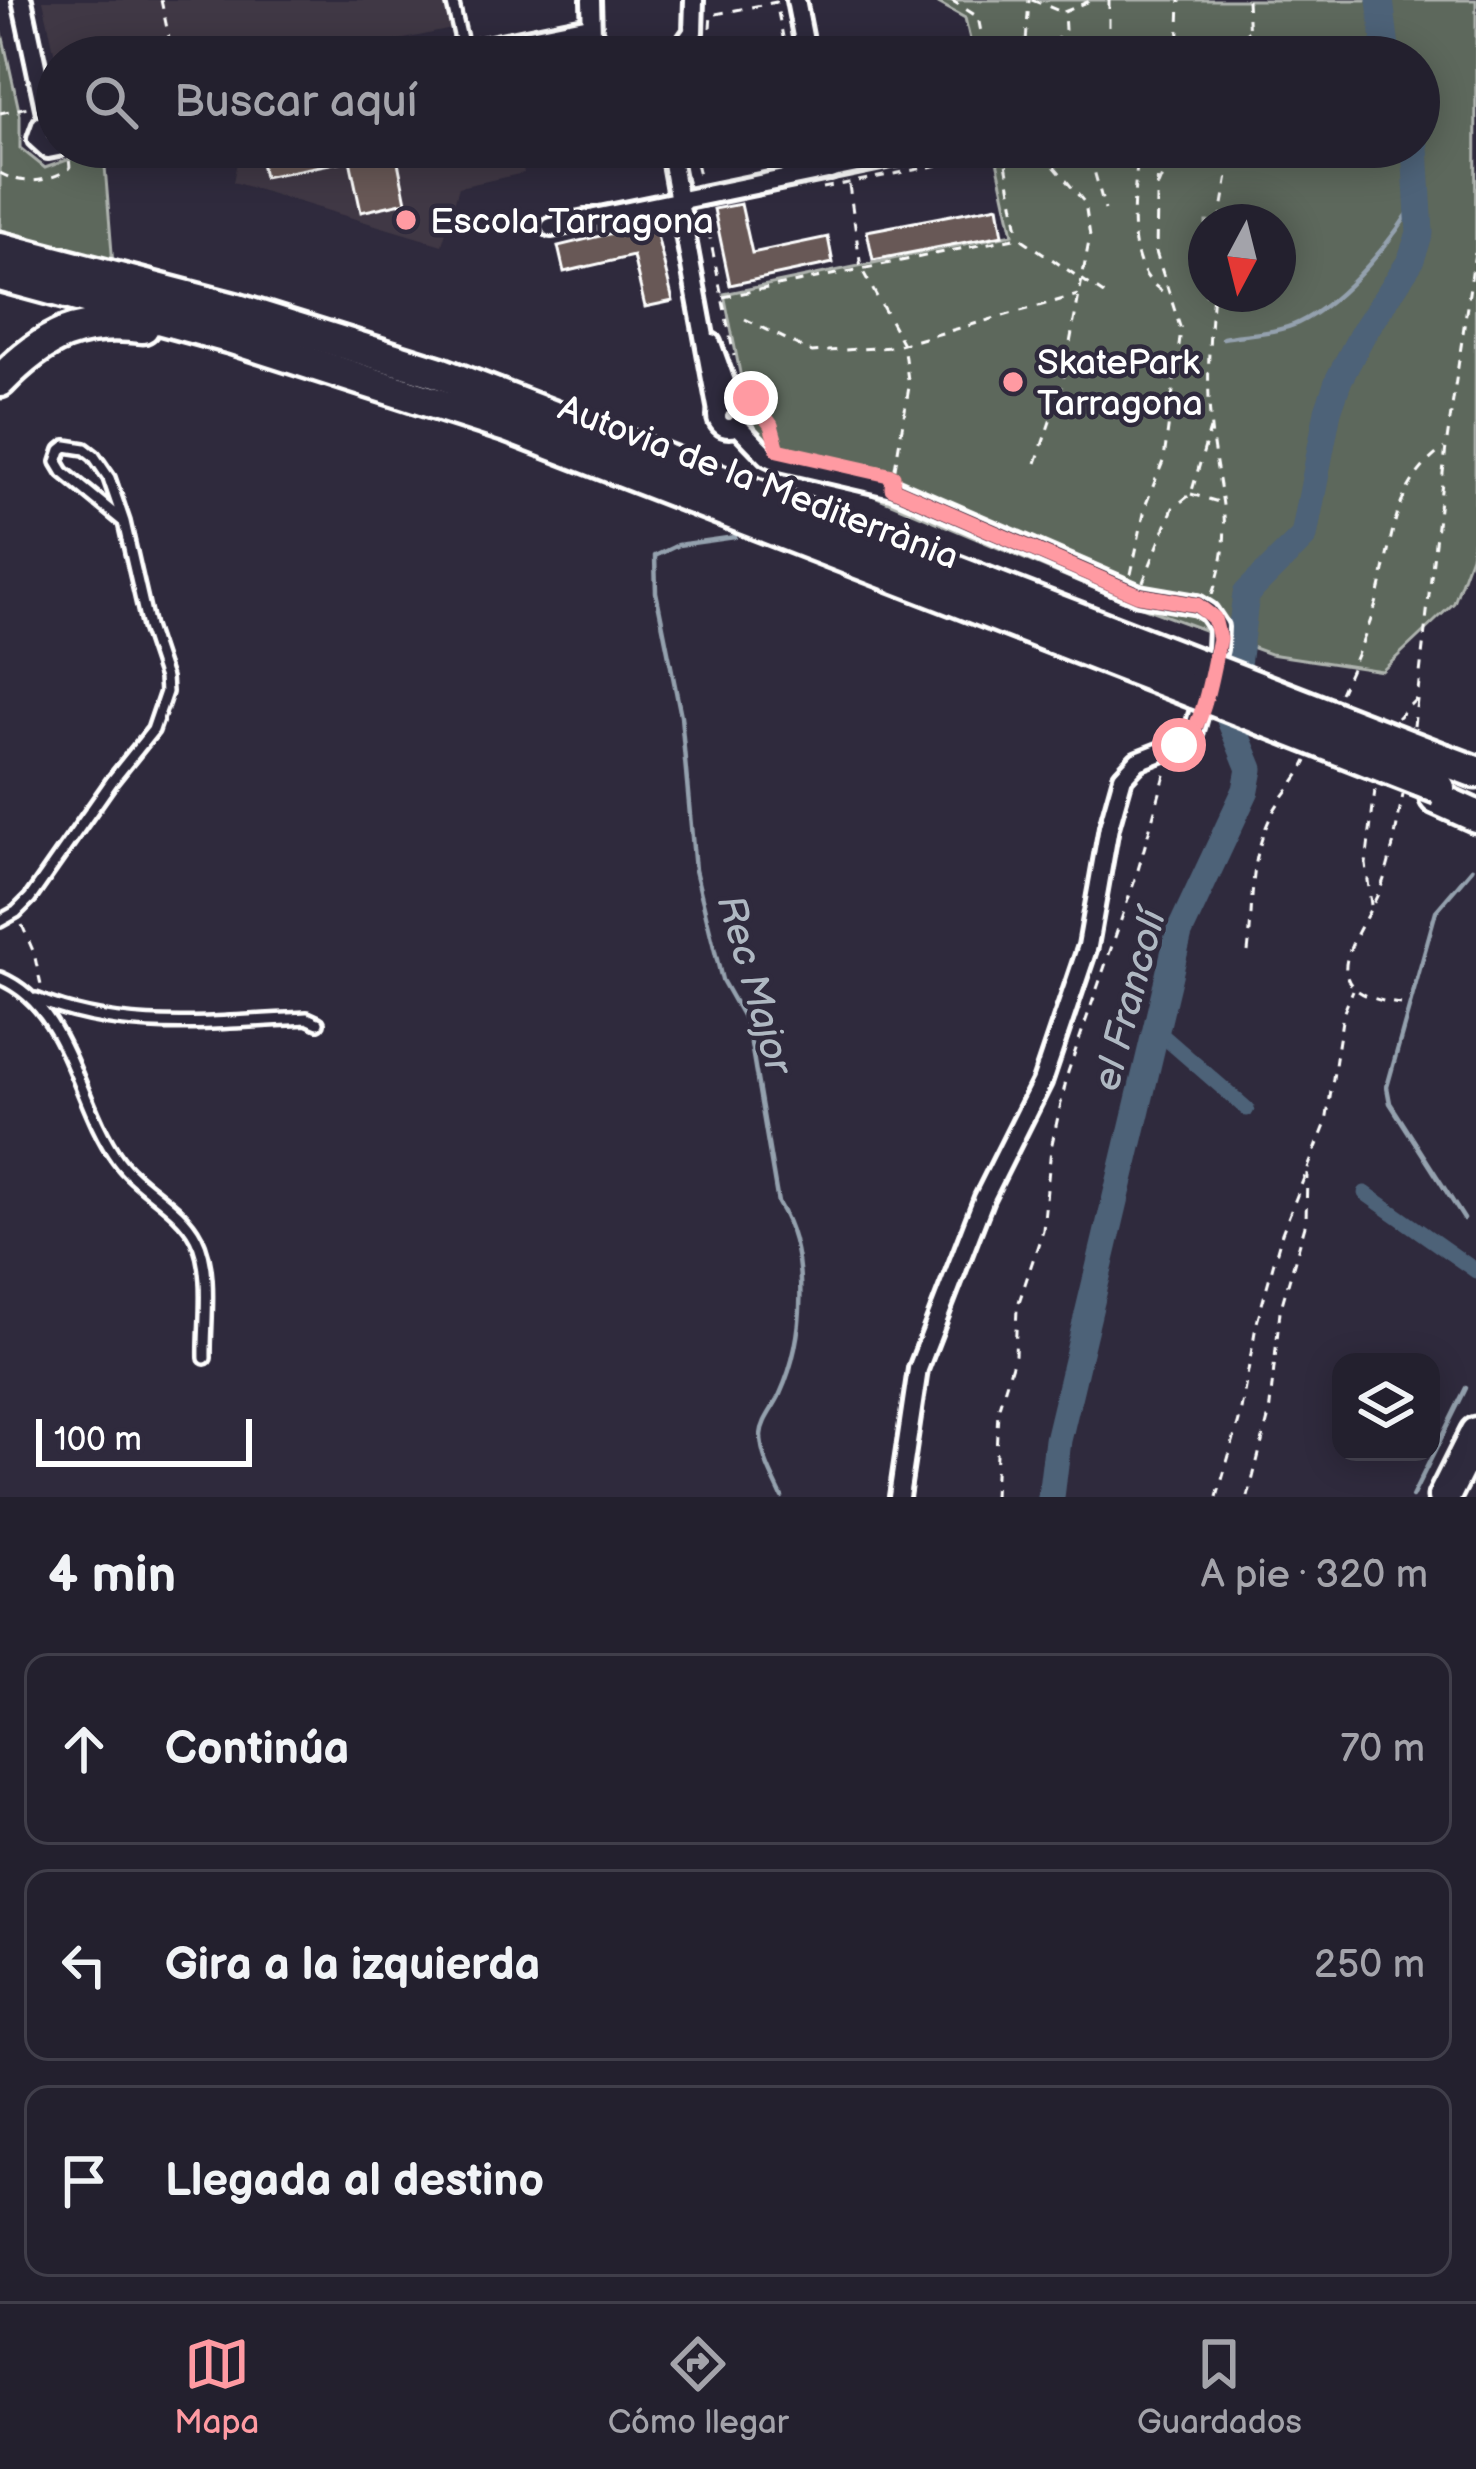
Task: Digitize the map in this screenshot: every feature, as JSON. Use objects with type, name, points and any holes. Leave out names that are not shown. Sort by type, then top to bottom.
[{"type":"highway","name":"Autovia de la Mediterrània","points":[[0,248],[238,310],[437,372],[1394,759],[1476,772]]},
{"type":"highway","name":"Autovia de la Mediterrània","points":[[0,275],[232,338],[509,427],[1200,680]]},
{"type":"highway","points":[[0,381],[29,351],[65,331],[110,323],[155,328],[229,349],[335,370]]},
{"type":"highway","name":"Autovia de la Mediterrània","points":[[1448,770],[1476,801]]},
{"type":"highway","points":[[1448,770],[1476,816]]},
{"type":"highway","points":[[1444,1497],[1476,1433]]},
{"type":"highway","points":[[1461,1497],[1476,1469]]},
{"type":"street","points":[[22,0],[36,58]]},
{"type":"street","points":[[591,0],[594,36]]},
{"type":"street","points":[[796,0],[803,36]]},
{"type":"street","points":[[690,36],[699,1]]},
{"type":"street","points":[[542,36],[590,26]]},
{"type":"street","points":[[673,168],[725,408],[741,413],[737,424],[767,456],[898,481],[1134,588],[1197,605],[1218,627],[1197,726],[1187,741],[1138,761],[1123,777],[1088,946],[1042,1082],[984,1198],[918,1369],[899,1497]]},
{"type":"street","points":[[551,226],[839,168]]},
{"type":"lane","points":[[452,0],[460,36]]},
{"type":"lane","points":[[0,921],[16,912],[153,730],[162,711],[166,678],[148,627],[124,522],[101,463],[85,448],[61,450],[57,462],[63,472],[124,522]]},
{"type":"lane","points":[[0,978],[73,1014],[106,1021],[307,1018],[318,1023]]},
{"type":"lane","points":[[41,1000],[101,1134],[119,1162],[183,1220],[196,1238],[203,1261],[205,1358]]},
{"type":"path","points":[[161,0],[168,36]]},
{"type":"path","points":[[951,0],[974,10],[982,36]]},
{"type":"path","points":[[1026,36],[1029,0],[1064,13],[1092,0]]},
{"type":"path","points":[[1042,4],[1049,0]]},
{"type":"path","points":[[1109,0],[1109,36]]},
{"type":"path","points":[[1179,36],[1180,0]]},
{"type":"path","points":[[1247,0],[1249,36]]},
{"type":"path","points":[[707,36],[711,15],[776,2],[783,36]]},
{"type":"path","points":[[1060,36],[1065,30],[1064,13]]},
{"type":"path","points":[[1242,36],[1249,30]]},
{"type":"path","points":[[0,113],[36,116]]},
{"type":"path","points":[[0,173],[12,180],[53,180],[70,168]]},
{"type":"path","points":[[697,168],[699,179]]},
{"type":"path","points":[[804,191],[921,168]]},
{"type":"path","points":[[1006,168],[1019,237]]},
{"type":"path","points":[[1036,463],[1062,386],[1090,236],[1085,203],[1056,168]]},
{"type":"path","points":[[1093,168],[1105,210]]},
{"type":"path","points":[[1137,168],[1134,198],[1139,262],[1149,284],[1169,295]]},
{"type":"path","points":[[1134,588],[1147,504],[1166,447],[1181,329],[1156,252],[1157,168]]},
{"type":"path","points":[[1157,188],[1165,168]]},
{"type":"path","points":[[1223,204],[1229,168]]},
{"type":"path","points":[[849,184],[861,268],[903,344],[910,387],[898,481]]},
{"type":"path","points":[[705,210],[736,370]]},
{"type":"path","points":[[722,297],[1019,237],[1106,295]]},
{"type":"path","points":[[1371,907],[1366,864],[1394,759],[1418,698],[1446,447],[1476,246]]},
{"type":"path","points":[[746,319],[812,352],[903,344],[1078,295]]},
{"type":"path","points":[[1208,612],[1227,539],[1211,428],[1213,312]]},
{"type":"path","points":[[740,384],[771,425],[778,450]]},
{"type":"path","points":[[1134,588],[1173,508],[1191,494],[1211,428]]},
{"type":"path","points":[[1191,494],[1224,503]]},
{"type":"path","points":[[1401,1004],[1375,1000],[1353,988],[1347,980],[1346,952],[1388,866],[1398,717],[1418,698]]},
{"type":"path","points":[[994,1497],[998,1410],[1015,1355],[1017,1308],[1043,1231],[1051,1148],[1068,1072],[1136,877],[1158,792],[1179,745]]},
{"type":"path","points":[[16,912],[34,953],[41,1000]]},
{"type":"path","points":[[1217,1497],[1282,1233],[1326,1123],[1342,1013],[1353,988]]},
{"type":"path","points":[[1248,1497],[1269,1415],[1280,1311],[1306,1222],[1307,1172]]},
{"type":"shaded area","points":[[43,0],[461,0],[466,26],[419,36],[51,36]]},
{"type":"shaded area","points":[[933,0],[1476,0],[1475,530],[1454,603],[1382,671],[1270,654],[1120,599],[754,442],[724,294],[1013,234],[999,168],[1440,168],[1440,36],[969,36],[965,18]]},
{"type":"shaded area","points":[[0,24],[20,115],[20,148],[36,161],[36,168],[105,168],[113,265],[0,235]]},
{"type":"shaded area","name":"Escola Tarragona","points":[[236,168],[523,168],[524,173],[459,187],[442,245],[233,182]]},
{"type":"building","points":[[262,168],[310,168],[264,177]]},
{"type":"building","points":[[352,168],[399,168],[406,202],[361,212]]},
{"type":"building","points":[[741,204],[752,253],[828,237],[833,263],[730,285],[714,209]]},
{"type":"building","points":[[998,206],[1003,235],[873,260],[867,231]]},
{"type":"building","points":[[654,223],[673,301],[645,307],[633,256],[564,272],[558,246]]},
{"type":"waterway","name":"el Francolí","points":[[1380,0],[1384,36]]},
{"type":"waterway","name":"el Francolí","points":[[1051,1497],[1058,1440],[1179,933],[1246,790],[1250,769],[1230,720],[1246,594],[1304,536],[1328,411],[1339,379],[1410,262],[1420,233],[1416,168]]},
{"type":"waterway","name":"Rec Major","points":[[1223,338],[1281,329],[1316,313],[1368,266],[1421,192]]},
{"type":"waterway","name":"Rec Major","points":[[735,537],[678,545],[655,556],[656,592],[681,716],[695,870],[722,980],[748,1026],[778,1203],[799,1272],[795,1348],[761,1435],[765,1459],[782,1497]]},
{"type":"waterway","points":[[1464,1219],[1390,1103],[1387,1087],[1436,911],[1472,869]]},
{"type":"waterway","points":[[1155,1029],[1247,1109]]},
{"type":"waterway","points":[[1365,1193],[1476,1271]]},
{"type":"waterway","points":[[1412,1497],[1466,1388]]},
{"type":"place","name":"Escola Tarragona","points":[[406,220]]},
{"type":"place","name":"SkatePark Tarragona","points":[[1013,382]]},
{"type":"route","points":[[751,398],[771,425],[778,450],[893,476],[892,488],[1138,595],[1197,605],[1208,612],[1218,627],[1219,639],[1197,726],[1179,745]]}]
